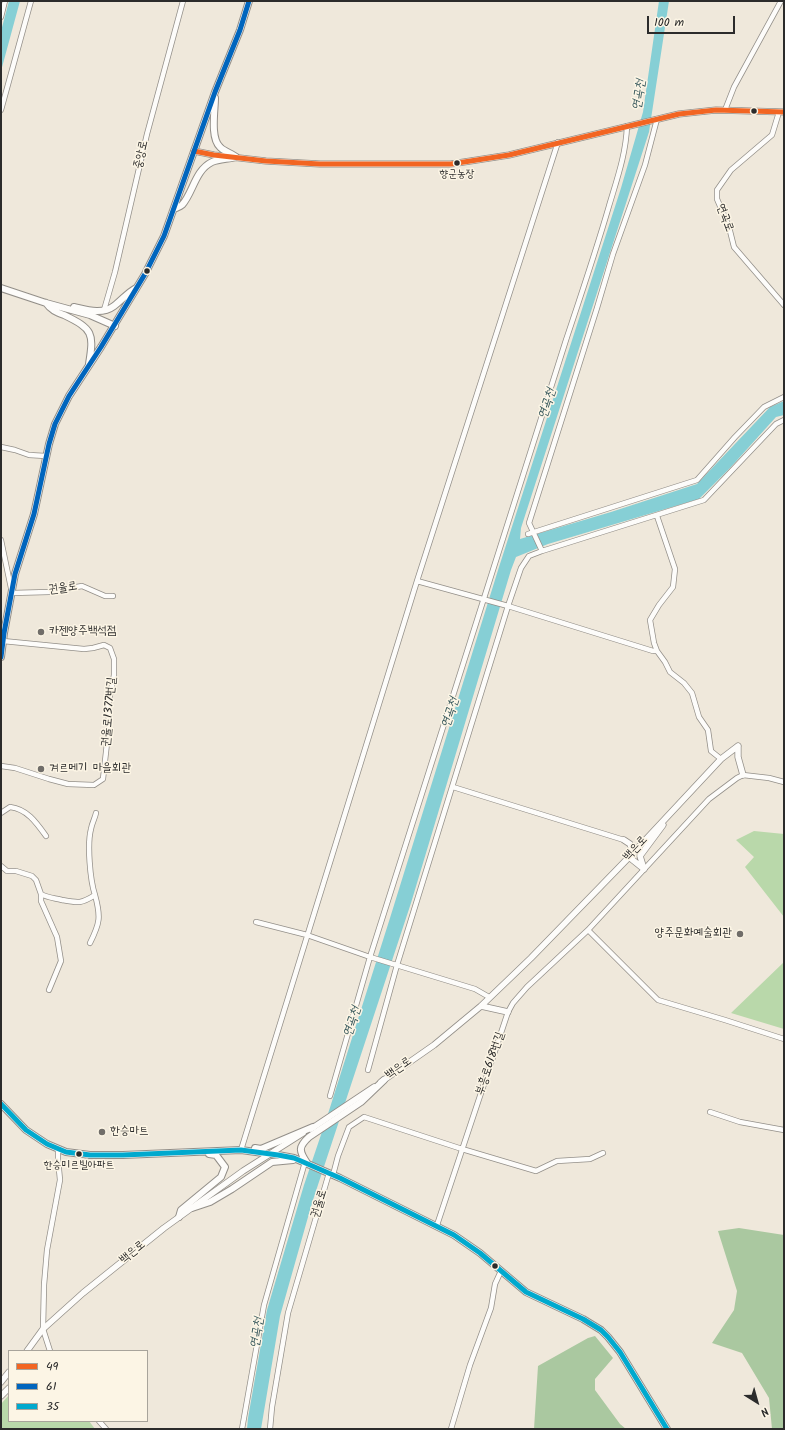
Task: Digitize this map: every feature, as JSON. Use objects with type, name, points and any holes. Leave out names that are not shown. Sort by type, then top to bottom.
[{"type":"main road","points":[[1,657],[15,574],[38,499],[46,456],[55,424],[63,406],[115,326],[138,287],[164,236],[215,92],[240,30],[249,1]]},
{"type":"main road","points":[[215,92],[213,128],[215,136],[219,147],[236,157]]},
{"type":"main road","points":[[174,209],[182,205],[202,169],[213,161],[236,157]]},
{"type":"main road","points":[[46,303],[65,305],[94,312],[110,309],[128,293],[138,287]]},
{"type":"main road","points":[[1,288],[46,303],[90,315],[115,326]]},
{"type":"main road","points":[[46,303],[51,310],[80,324],[91,334],[92,348],[88,368]]},
{"type":"main road","points":[[170,1154],[261,1149],[315,1129],[359,1100],[384,1080]]},
{"type":"main road","points":[[1,1104],[26,1130],[47,1144],[72,1153],[90,1155],[216,1155],[224,1168],[221,1177],[181,1210],[179,1217]]},
{"type":"main road","points":[[305,1162],[301,1154],[302,1143],[315,1129]]},
{"type":"main road","points":[[241,1149],[305,1162],[331,1174]]},
{"type":"main road","points":[[192,1208],[210,1202],[272,1162],[305,1162]]},
{"type":"main road","name":"권율로","points":[[331,1174],[436,1225],[465,1242],[526,1292],[592,1324],[608,1337],[620,1352],[667,1429]]},
{"type":"street","points":[[1,16],[5,1]]},
{"type":"street","points":[[1,110],[32,1]]},
{"type":"street","name":"중앙로","points":[[104,310],[147,134],[183,1]]},
{"type":"street","points":[[725,110],[734,87],[781,1]]},
{"type":"street","name":"연곡로","points":[[627,126],[678,114],[725,110],[781,112],[772,135],[731,170],[718,190],[717,199],[729,227],[734,247],[784,305]]},
{"type":"street","points":[[542,551],[531,532],[529,523],[613,254],[644,165],[656,119]]},
{"type":"street","points":[[194,151],[214,155],[320,164],[451,164],[509,155],[627,126],[623,159],[595,256],[564,347],[370,957],[330,1096]]},
{"type":"street","points":[[241,1149],[417,581],[558,142]]},
{"type":"street","points":[[531,532],[697,480],[764,407],[784,397]]},
{"type":"street","points":[[368,1070],[397,965],[521,568],[529,556],[542,551],[704,500],[776,424],[784,420]]},
{"type":"street","points":[[1,447],[29,455],[46,456]]},
{"type":"street","points":[[657,516],[675,569],[673,587],[650,620],[657,651],[670,672],[684,683],[692,694],[698,717],[708,730],[711,751],[720,759]]},
{"type":"street","points":[[1,540],[12,593]]},
{"type":"street","points":[[417,581],[508,606],[654,652],[657,651]]},
{"type":"street","name":"권율로","points":[[12,593],[49,592],[82,586],[105,596],[113,596]]},
{"type":"street","name":"권율로1377번길","points":[[1,766],[15,768],[68,784],[94,785],[103,779],[109,725],[108,705],[114,675],[114,659],[110,648],[104,645],[84,649],[3,641]]},
{"type":"street","name":"백은로","points":[[384,1080],[434,1045],[481,1006],[531,958],[631,855],[720,759],[738,746],[738,757],[743,775]]},
{"type":"street","points":[[743,775],[769,778],[784,782]]},
{"type":"street","name":"부흥로618번길","points":[[436,1225],[508,1012],[514,1003],[528,987],[588,930],[709,799],[743,775]]},
{"type":"street","points":[[453,787],[624,840],[630,844],[631,855],[644,869]]},
{"type":"street","points":[[1,813],[10,807],[21,809],[33,818],[46,836]]},
{"type":"street","points":[[644,869],[640,856],[673,809]]},
{"type":"street","points":[[90,943],[98,926],[99,915],[96,895],[92,884],[90,856],[90,830],[96,813]]},
{"type":"street","points":[[1,866],[7,871],[16,871],[32,876],[36,880],[42,901],[57,937],[61,961],[49,990]]},
{"type":"street","points":[[41,894],[47,897],[74,903],[87,901],[96,895]]},
{"type":"street","points":[[256,922],[307,935],[370,957],[475,989],[489,997]]},
{"type":"street","points":[[588,930],[658,1000],[784,1039]]},
{"type":"street","points":[[481,1006],[508,1012]]},
{"type":"street","name":"백은로","points":[[28,1350],[43,1330],[89,1288],[179,1217],[270,1154],[315,1129],[321,1122],[359,1100]]},
{"type":"street","points":[[710,1112],[740,1122],[784,1130]]},
{"type":"street","points":[[331,1174],[349,1127],[364,1116],[462,1149],[467,1149],[536,1171],[557,1161],[590,1159],[603,1153]]},
{"type":"street","points":[[50,1350],[43,1330],[44,1285],[47,1250],[60,1180],[58,1149]]},
{"type":"street","points":[[242,1429],[264,1305],[305,1162]]},
{"type":"street","name":"권율로","points":[[270,1429],[272,1407],[288,1313],[331,1174]]},
{"type":"street","points":[[452,1429],[470,1365],[491,1308],[495,1284],[501,1271]]},
{"type":"street","points":[[1,1382],[8,1373]]},
{"type":"green space","points":[[754,831],[784,834],[784,917],[745,867],[754,857],[736,840]]},
{"type":"green space","points":[[784,962],[784,1029],[731,1013]]},
{"type":"green space","points":[[739,1228],[784,1235],[784,1429],[772,1429],[769,1398],[742,1353],[712,1343],[734,1310],[737,1291],[718,1231]]},
{"type":"green space","points":[[595,1336],[613,1358],[595,1379],[595,1390],[620,1424],[626,1429],[534,1429],[538,1366],[588,1338]]},
{"type":"green space","points":[[8,1396],[8,1422],[90,1422],[95,1429],[1,1429],[1,1404]]},
{"type":"water","points":[[9,1],[20,1],[1,71],[1,31]]},
{"type":"water","points":[[659,1],[669,1],[649,132],[521,528],[520,539],[611,512],[697,484],[770,407],[784,401],[784,415],[776,417],[730,468],[699,499],[548,544],[516,557],[411,903],[312,1203],[280,1316],[261,1429],[247,1429],[267,1310],[304,1185],[390,918],[499,567],[621,188],[643,112]]},
{"type":"transit line","name":"61","points":[[1,657],[15,574],[34,514],[49,444],[55,424],[69,396],[101,347],[145,274],[164,236],[215,92],[240,30],[249,1]]},
{"type":"transit line","name":"49","points":[[194,151],[214,155],[266,161],[320,164],[451,164],[509,155],[679,114],[716,110],[784,112]]},
{"type":"transit line","name":"35","points":[[1,1104],[26,1130],[47,1144],[66,1152],[90,1155],[123,1155],[241,1150],[294,1158],[340,1178],[454,1235],[480,1253],[526,1292],[583,1319],[601,1330],[620,1352],[667,1429]]},
{"type":"place","name":"향군농장","points":[[457,163]]},
{"type":"place","name":"카젠양주백석점","points":[[41,632]]},
{"type":"place","name":"겨르메기 마을회관","points":[[41,769]]},
{"type":"place","name":"양주문화예술회관","points":[[740,934]]},
{"type":"place","name":"한승마트","points":[[102,1132]]},
{"type":"place","name":"한승미르빌아파트","points":[[79,1154]]},
{"type":"water label","name":"연곡천","points":[[640,95]]},
{"type":"water label","name":"연곡천","points":[[548,404]]},
{"type":"water label","name":"연곡천","points":[[451,713]]},
{"type":"water label","name":"연곡천","points":[[353,1022]]},
{"type":"water label","name":"연곡천","points":[[258,1333]]}]
